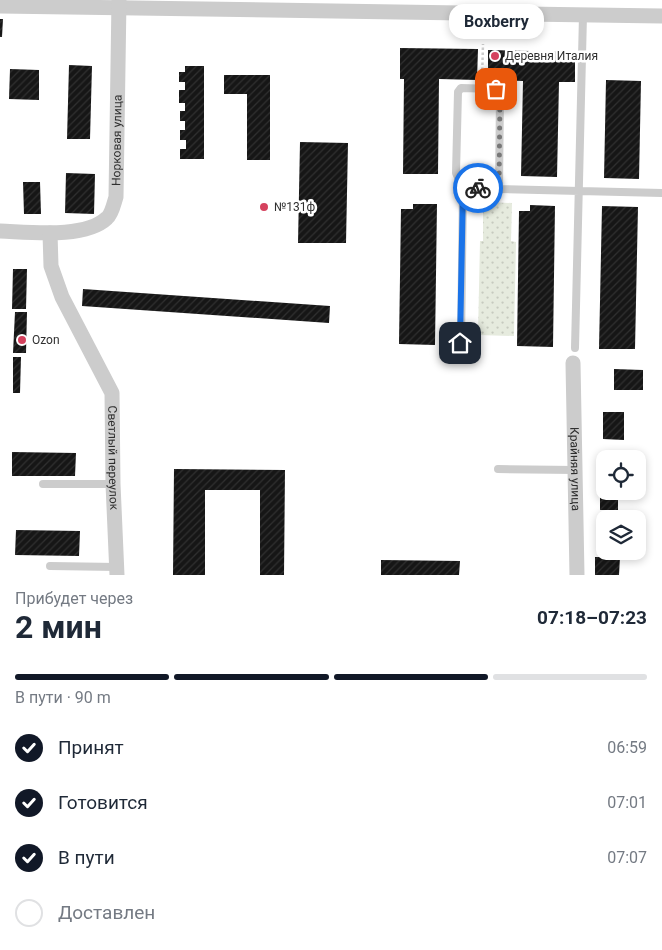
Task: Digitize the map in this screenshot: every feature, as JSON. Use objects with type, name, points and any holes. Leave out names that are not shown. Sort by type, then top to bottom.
[{"type":"street","points":[[0,6],[119,4],[662,16]]},
{"type":"street","name":"Норковая улица","points":[[0,231],[50,233],[92,228],[108,217],[116,197],[119,4]]},
{"type":"street","name":"Светлый переулок","points":[[50,233],[51,266],[62,297],[112,394],[113,484],[117,571]]},
{"type":"street","name":"Крайняя улица","points":[[574,356],[577,575]]},
{"type":"lane","points":[[481,13],[481,31]]},
{"type":"lane","points":[[574,356],[583,15]]},
{"type":"lane","points":[[460,343],[463,188],[456,173],[458,92],[461,88],[496,89],[500,94],[499,188]]},
{"type":"lane","points":[[463,188],[662,192]]},
{"type":"lane","points":[[498,469],[575,470]]},
{"type":"lane","points":[[43,484],[113,484]]},
{"type":"lane","points":[[50,566],[117,571]]},
{"type":"path","points":[[482,44],[482,88]]},
{"type":"shaded area","points":[[483,202],[512,203],[511,241],[516,242],[514,336],[478,335],[480,241],[483,241]]},
{"type":"building","points":[[0,19],[3,19],[2,37],[0,37]]},
{"type":"building","points":[[400,48],[478,49],[477,80],[439,79],[438,174],[403,174],[404,79],[400,79]]},
{"type":"building","points":[[488,50],[575,52],[575,82],[559,82],[557,177],[521,176],[523,81],[488,80]]},
{"type":"building","points":[[69,65],[92,66],[90,139],[67,139]]},
{"type":"building","points":[[185,66],[204,66],[204,159],[180,159],[180,149],[186,149],[186,140],[180,140],[180,130],[185,130],[185,121],[180,121],[180,111],[185,111],[185,103],[179,103],[179,90],[185,90],[185,82],[179,82],[179,72],[185,72]]},
{"type":"building","points":[[10,69],[39,70],[39,100],[9,99]]},
{"type":"building","points":[[224,75],[270,75],[270,160],[247,160],[247,94],[224,94]]},
{"type":"building","points":[[606,80],[641,81],[639,179],[604,178]]},
{"type":"building","points":[[300,142],[348,143],[346,243],[298,243]]},
{"type":"building","points":[[66,173],[95,174],[94,214],[65,213]]},
{"type":"building","points":[[23,182],[40,182],[41,214],[24,214]]},
{"type":"building","points":[[413,204],[437,204],[435,345],[399,344],[401,209],[413,209]]},
{"type":"building","points":[[530,205],[555,206],[553,347],[517,346],[519,211],[530,211]]},
{"type":"building","points":[[602,206],[638,207],[635,349],[599,349]]},
{"type":"building","points":[[13,269],[27,269],[26,309],[12,309]]},
{"type":"building","points":[[83,289],[330,306],[329,323],[82,306]]},
{"type":"building","points":[[15,312],[27,312],[26,353],[13,353]]},
{"type":"building","points":[[13,357],[21,357],[20,393],[13,393]]},
{"type":"building","points":[[614,369],[643,370],[643,390],[614,390]]},
{"type":"building","points":[[603,412],[624,412],[624,440],[603,439]]},
{"type":"building","points":[[12,452],[76,453],[75,476],[12,476]]},
{"type":"building","points":[[174,469],[285,470],[284,575],[260,575],[260,490],[205,490],[205,575],[173,575]]},
{"type":"building","points":[[600,500],[618,500],[618,510],[600,510]]},
{"type":"building","points":[[16,530],[80,531],[79,556],[15,555]]},
{"type":"building","points":[[595,557],[596,560],[620,560],[619,575],[595,575]]},
{"type":"building","points":[[381,560],[460,561],[459,575],[381,575]]},
{"type":"way so far","points":[[478,188],[499,188],[500,94],[496,89]]},
{"type":"place","name":"Деревня Италия","points":[[495,56]]},
{"type":"place","name":"Boxberry","points":[[496,89]]},
{"type":"place","name":"№131ф","points":[[264,207]]},
{"type":"place","name":"Ozon","points":[[22,340]]},
{"type":"route","points":[[460,343],[463,188],[478,188]]}]
